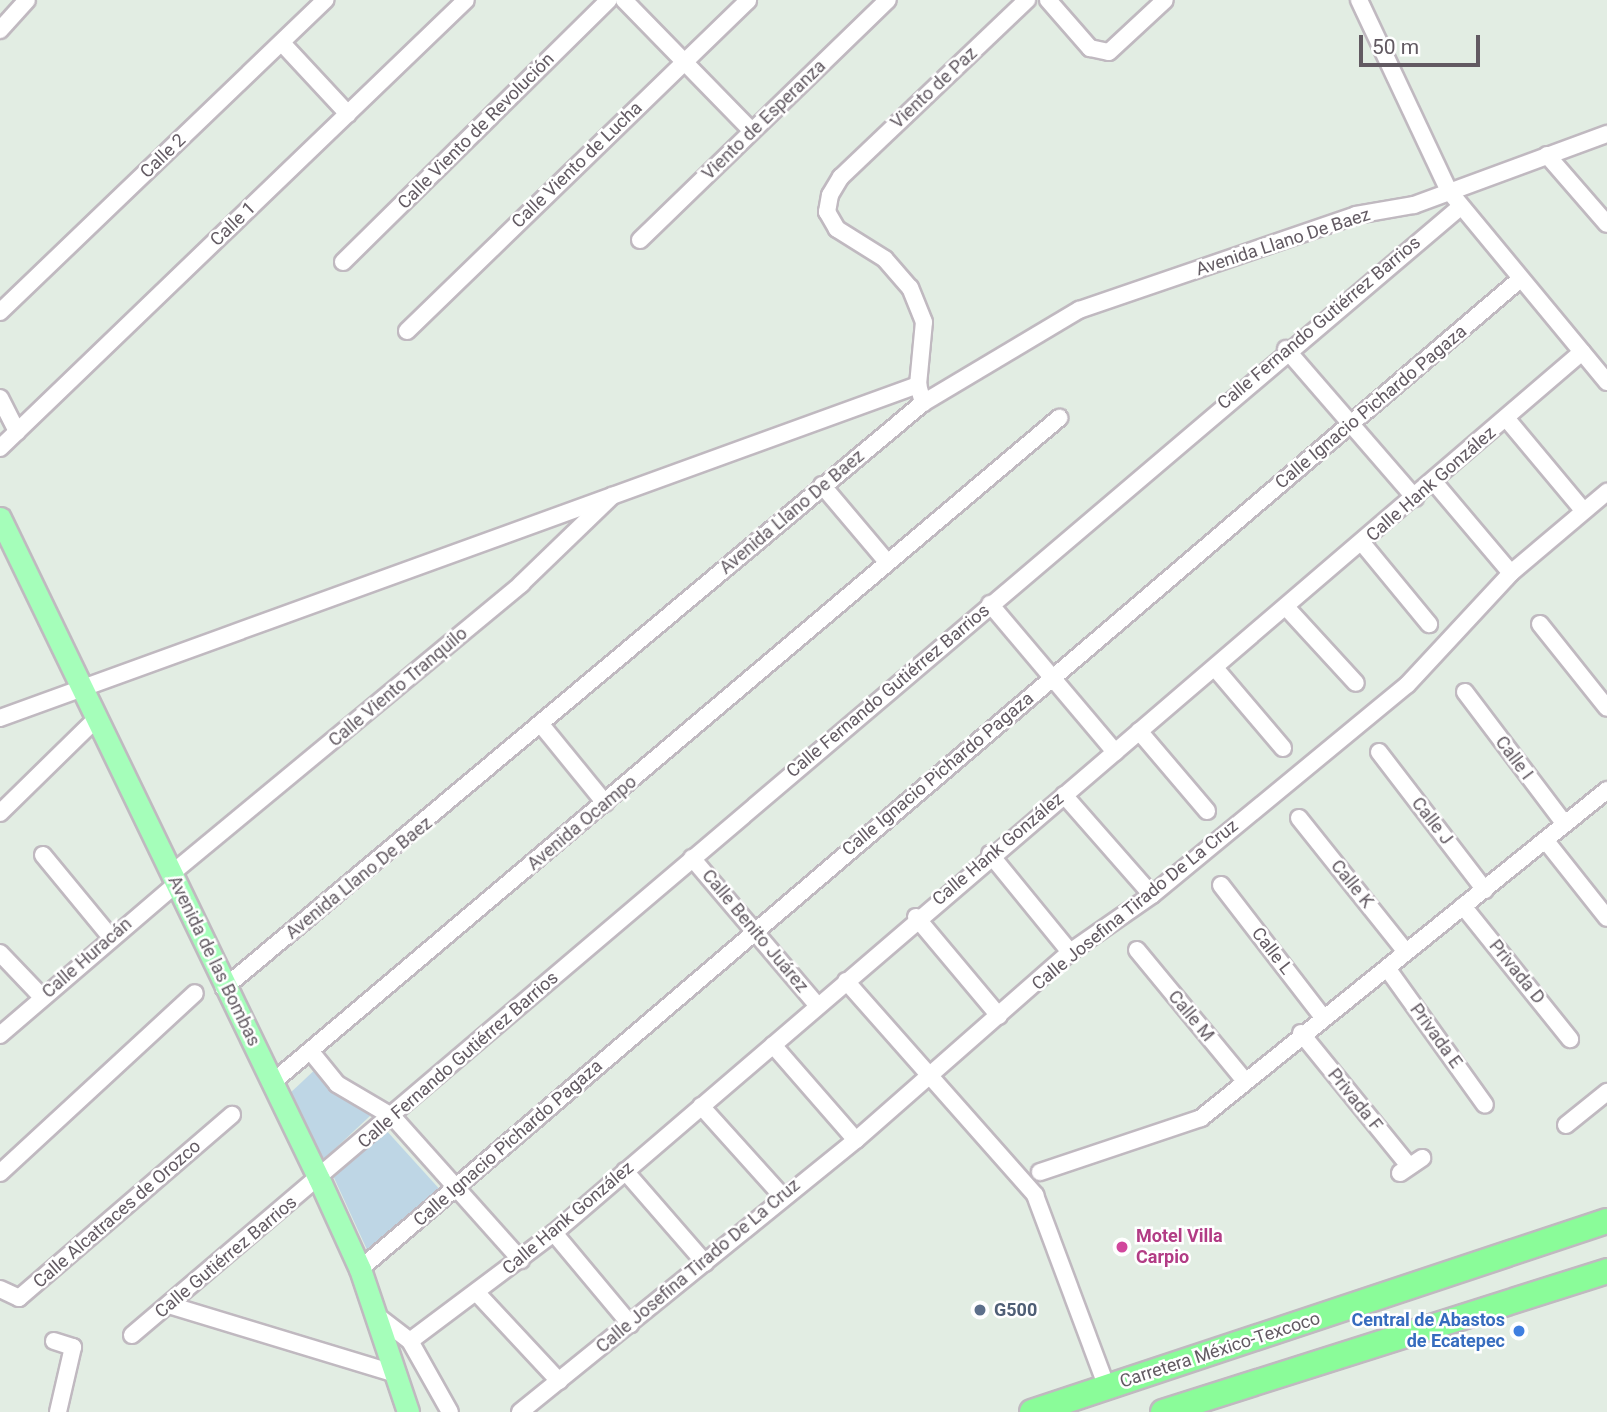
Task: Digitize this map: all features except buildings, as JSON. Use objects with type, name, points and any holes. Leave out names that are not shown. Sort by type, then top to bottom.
[{"type":"highway","name":"Carretera México-Texcoco","points":[[1032,1412],[1607,1221]]},
{"type":"highway","points":[[1163,1412],[1607,1271]]},
{"type":"highway","points":[[1278,1332],[1270,1356],[1292,1371]]},
{"type":"highway","points":[[1237,1345],[1258,1358],[1254,1383]]},
{"type":"main road","name":"Avenida de las Bombas","points":[[0,518],[5,540],[81,688],[224,988],[274,1081],[319,1179],[360,1269],[408,1412]]},
{"type":"street","points":[[0,30],[27,0]]},
{"type":"street","name":"Calle 2","points":[[0,312],[326,0]]},
{"type":"street","name":"Calle 1","points":[[0,448],[466,0]]},
{"type":"street","name":"Calle Viento de Revolución","points":[[343,262],[609,0]]},
{"type":"street","points":[[624,0],[752,131]]},
{"type":"street","name":"Calle Viento de Lucha","points":[[407,331],[748,0]]},
{"type":"street","name":"Viento de Esperanza","points":[[640,240],[888,0]]},
{"type":"street","name":"Viento de Paz","points":[[918,385],[924,322],[910,288],[886,259],[836,229],[827,212],[841,177],[1027,0]]},
{"type":"street","points":[[1048,0],[1090,48],[1102,52],[1114,49],[1166,0]]},
{"type":"street","points":[[1359,0],[1449,191],[1518,281],[1607,382]]},
{"type":"street","points":[[282,43],[348,114]]},
{"type":"street","name":"Avenida Llano De Baez","points":[[224,988],[542,727],[822,485],[923,404],[1079,310],[1356,215],[1449,191],[1607,134]]},
{"type":"street","points":[[1547,155],[1607,224]]},
{"type":"street","name":"Calle Fernando Gutiérrez Barrios","points":[[319,1179],[1286,349],[1460,207]]},
{"type":"street","name":"Calle Ignacio Pichardo Pagaza","points":[[360,1269],[1518,281]]},
{"type":"street","points":[[1286,349],[1415,498]]},
{"type":"street","name":"Calle Hank González","points":[[410,1341],[554,1233],[773,1045],[916,917],[1363,544],[1582,352]]},
{"type":"street","points":[[0,718],[616,492],[918,385],[923,404]]},
{"type":"street","points":[[0,398],[17,432]]},
{"type":"street","name":"Avenida Ocampo","points":[[274,1081],[312,1053],[1059,418]]},
{"type":"street","points":[[1506,418],[1583,510]]},
{"type":"street","points":[[1434,482],[1511,573]]},
{"type":"street","points":[[822,485],[887,562]]},
{"type":"street","name":"Calle Viento Tranquilo","points":[[174,879],[521,584],[616,492]]},
{"type":"street","name":"Calle Josefina Tirado De La Cruz","points":[[520,1412],[705,1263],[782,1195],[856,1140],[1070,952],[1152,895],[1407,685],[1511,573],[1607,492]]},
{"type":"street","points":[[1363,544],[1429,624]]},
{"type":"street","points":[[990,604],[1115,752]]},
{"type":"street","points":[[1286,607],[1356,683]]},
{"type":"street","points":[[1541,624],[1607,708]]},
{"type":"street","points":[[1215,668],[1283,748]]},
{"type":"street","name":"Calle I","points":[[1465,692],[1564,823]]},
{"type":"street","points":[[0,813],[96,719]]},
{"type":"street","points":[[542,727],[605,803]]},
{"type":"street","points":[[1139,731],[1207,811]]},
{"type":"street","name":"Calle J","points":[[1379,752],[1485,890]]},
{"type":"street","points":[[1040,1172],[1189,1124],[1607,790]]},
{"type":"street","points":[[1064,794],[1152,895]]},
{"type":"street","name":"Calle K","points":[[1299,818],[1405,951]]},
{"type":"street","points":[[1546,841],[1607,918]]},
{"type":"street","points":[[990,854],[1070,952]]},
{"type":"street","points":[[43,855],[109,935]]},
{"type":"street","name":"Calle Benito Juárez","points":[[692,858],[817,1005]]},
{"type":"street","name":"Calle Huracán","points":[[0,1035],[174,879]]},
{"type":"street","name":"Calle L","points":[[1221,885],[1322,1016]]},
{"type":"street","name":"Privada D","points":[[1463,906],[1570,1039]]},
{"type":"street","points":[[916,917],[999,1016]]},
{"type":"street","name":"Calle M","points":[[1138,950],[1245,1081]]},
{"type":"street","points":[[0,953],[42,997]]},
{"type":"street","name":"Privada E","points":[[1387,968],[1485,1105]]},
{"type":"street","points":[[846,981],[1035,1195],[1107,1388]]},
{"type":"street","points":[[0,1173],[195,993]]},
{"type":"street","name":"Privada F","points":[[1301,1034],[1410,1166]]},
{"type":"street","points":[[773,1045],[856,1140]]},
{"type":"street","points":[[312,1053],[337,1084],[393,1117],[458,1185],[521,1260]]},
{"type":"street","points":[[1566,1125],[1607,1092]]},
{"type":"street","points":[[701,1107],[782,1195]]},
{"type":"street","name":"Calle Alcatraces de Orozco","points":[[0,1289],[19,1298],[232,1115]]},
{"type":"street","points":[[625,1171],[705,1263]]},
{"type":"street","name":"Calle Gutiérrez Barrios","points":[[132,1335],[319,1179]]},
{"type":"street","points":[[554,1233],[630,1324]]},
{"type":"street","points":[[476,1292],[559,1381]]},
{"type":"street","points":[[169,1305],[393,1373]]},
{"type":"street","points":[[375,1314],[410,1341],[450,1412]]},
{"type":"street","points":[[54,1342],[73,1348],[58,1412]]},
{"type":"shaded area","points":[[320,1065],[370,1116],[324,1159],[288,1095]]},
{"type":"shaded area","points":[[385,1129],[443,1193],[369,1254],[330,1169]]},
{"type":"place","name":"Motel Villa Carpio","points":[[1122,1247]]},
{"type":"place","name":"G500","points":[[980,1310]]},
{"type":"place","name":"Central de Abastos de Ecatepec","points":[[1519,1331]]}]
